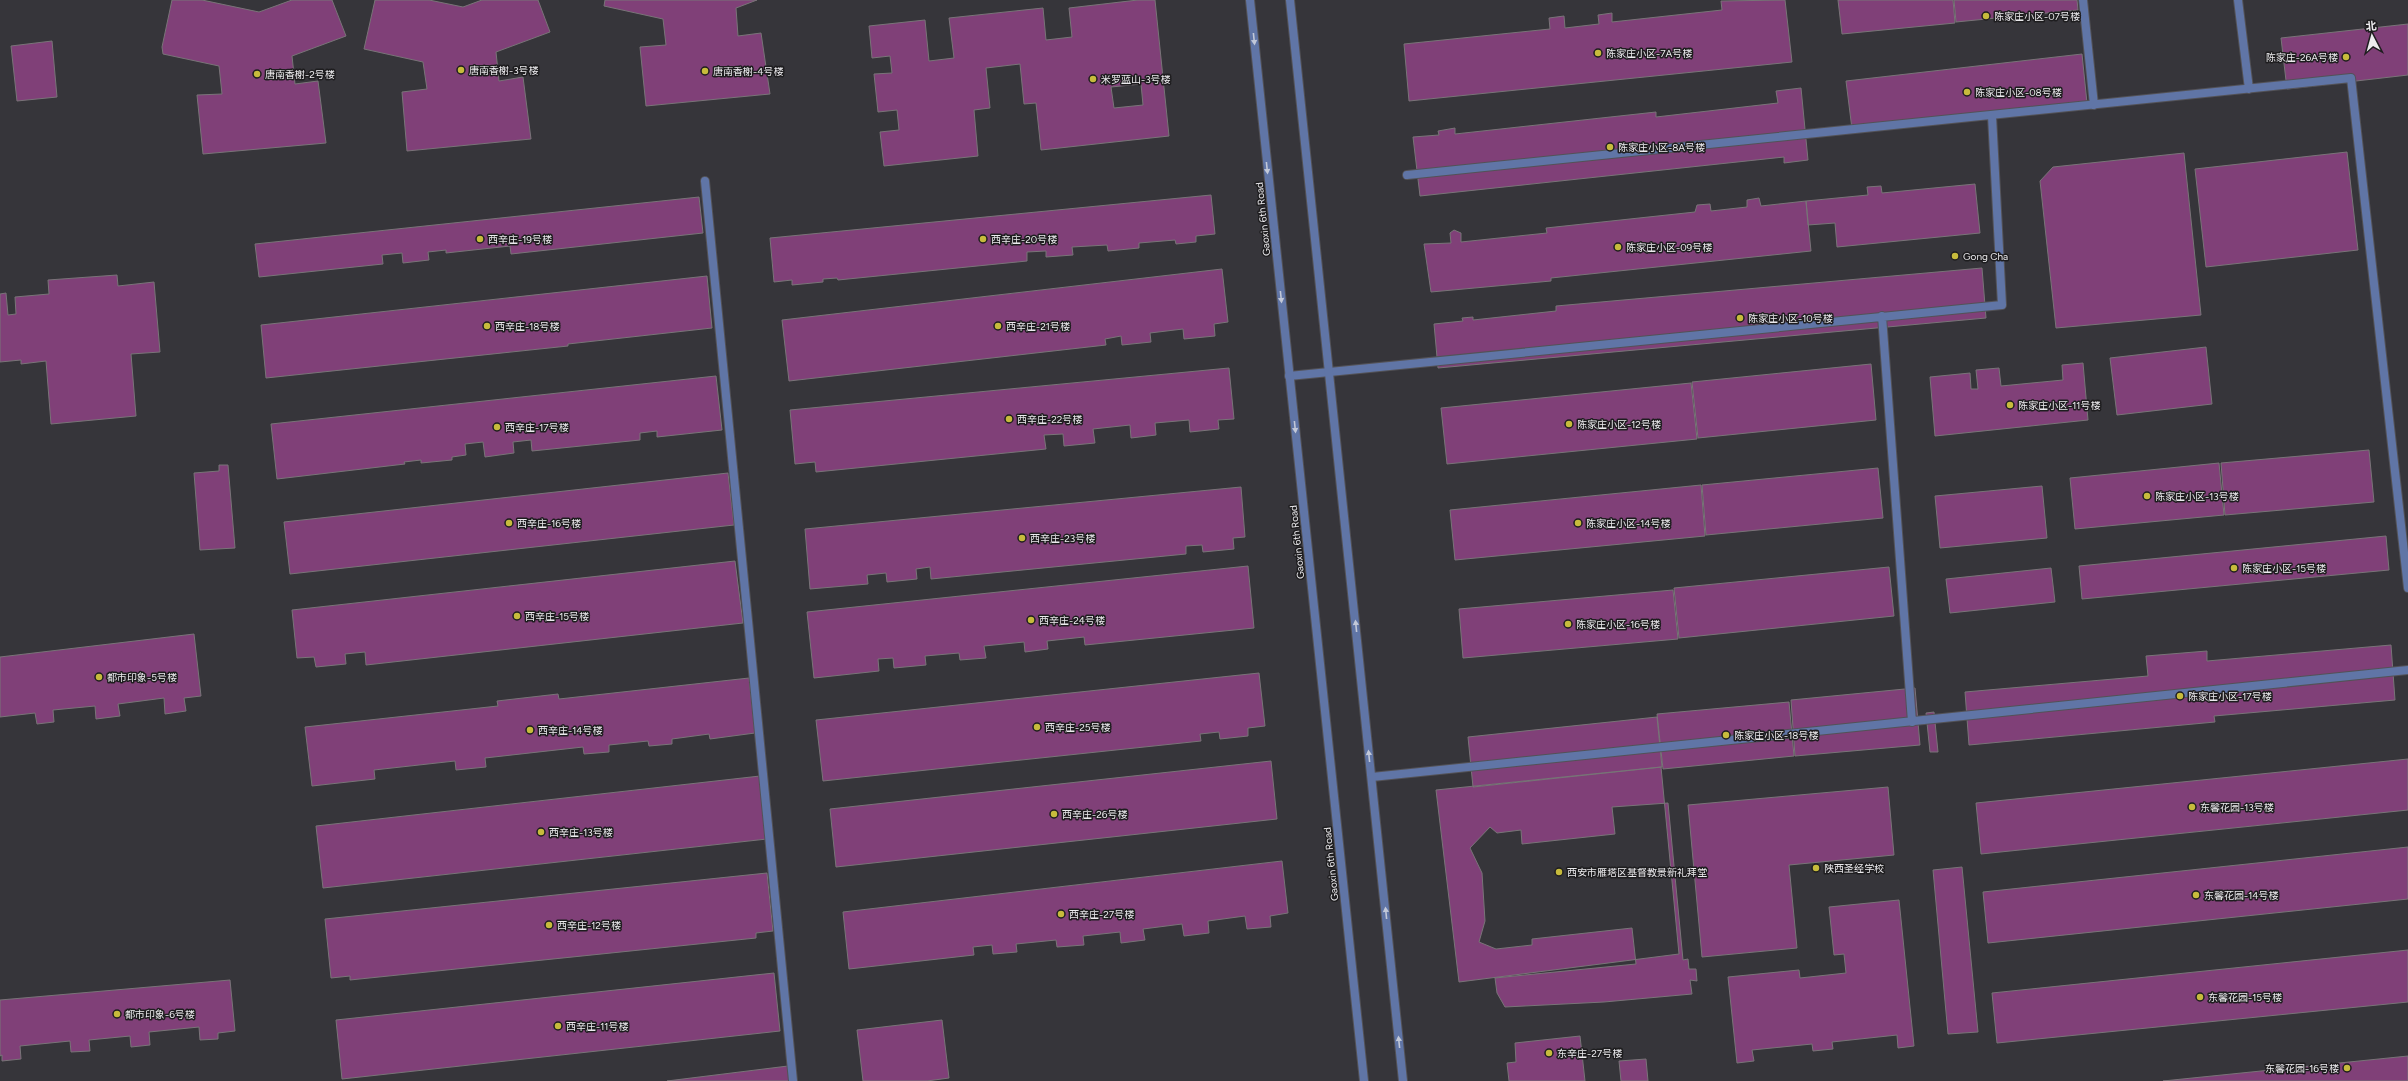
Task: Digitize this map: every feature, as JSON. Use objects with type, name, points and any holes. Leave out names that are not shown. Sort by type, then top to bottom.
[{"type":"street","name":"Gaoxin 6th Road","points":[[1250,0],[1364,1081]]},
{"type":"street","points":[[1290,0],[1403,1081]]},
{"type":"street","points":[[2084,0],[2094,105]]},
{"type":"street","points":[[2238,0],[2249,89]]},
{"type":"street","points":[[1407,175],[2351,78],[2408,588]]},
{"type":"street","points":[[1289,376],[2002,305],[1992,116]]},
{"type":"street","points":[[704,181],[793,1081]]},
{"type":"street","points":[[1882,316],[1912,722]]},
{"type":"street","points":[[1372,777],[2408,670]]},
{"type":"building","name":"唐南香榭-2号楼","points":[[172,0],[202,0],[259,12],[292,0],[332,0],[346,36],[292,56],[295,84],[318,81],[326,143],[203,154],[197,95],[222,94],[219,66],[163,54],[162,47]]},
{"type":"building","name":"唐南香榭-3号楼","points":[[375,0],[429,0],[463,7],[482,0],[538,0],[550,32],[496,52],[499,81],[523,77],[531,139],[407,151],[402,92],[427,89],[423,62],[364,49]]},
{"type":"building","name":"唐南香榭-4号楼","points":[[605,0],[757,0],[736,8],[738,36],[761,33],[770,94],[646,106],[640,47],[666,45],[663,19],[604,6]]},
{"type":"building","name":"米罗蓝山-3号楼","points":[[1138,0],[1155,0],[1169,136],[1041,150],[1036,103],[1024,104],[1020,64],[986,68],[990,108],[974,110],[978,156],[884,166],[880,132],[899,130],[897,110],[878,112],[874,74],[892,73],[890,56],[872,58],[869,26],[925,20],[929,61],[954,58],[949,18],[1043,8],[1046,40],[1072,37],[1069,8]],"holes":[[[1141,84],[1143,105],[1114,108],[1111,87]]]},
{"type":"building","name":"陈家庄小区-7A号楼","points":[[1785,0],[1792,62],[1409,101],[1404,44],[1550,29],[1549,18],[1564,16],[1565,28],[1599,24],[1598,15],[1612,13],[1612,22],[1722,10],[1721,1]]},
{"type":"building","points":[[1838,0],[1953,0],[1955,23],[1842,34]]},
{"type":"building","name":"陈家庄小区-07号楼","points":[[1954,0],[2077,0],[2078,10],[1956,22]]},
{"type":"building","name":"陈家庄-26A号楼","points":[[2408,24],[2408,75],[2287,89],[2281,38]]},
{"type":"building","points":[[52,41],[57,97],[17,101],[11,46]]},
{"type":"building","name":"陈家庄小区-08号楼","points":[[2082,54],[2087,103],[1852,129],[1846,81]]},
{"type":"building","name":"陈家庄小区-8A号楼","points":[[1801,88],[1808,160],[1784,163],[1784,157],[1420,196],[1413,137],[1439,135],[1438,131],[1455,128],[1455,134],[1656,112],[1656,117],[1778,103],[1776,91]]},
{"type":"building","points":[[2347,152],[2358,250],[2206,267],[2195,169]]},
{"type":"building","points":[[2184,153],[2201,315],[2056,328],[2040,181],[2053,167]]},
{"type":"building","points":[[1975,184],[1980,233],[1837,247],[1835,223],[1808,225],[1806,201],[1868,195],[1867,187],[1881,186],[1882,193]]},
{"type":"building","name":"西辛庄-20号楼","points":[[1211,195],[1215,234],[1196,236],[1196,242],[1176,244],[1175,240],[1139,243],[1139,248],[1108,251],[1107,245],[1072,247],[1073,255],[1046,257],[1046,251],[1027,252],[1027,261],[838,280],[837,278],[823,279],[823,282],[792,285],[792,280],[774,282],[770,238]]},
{"type":"building","name":"西辛庄-19号楼","points":[[699,197],[703,233],[511,254],[510,246],[446,253],[446,250],[428,252],[429,260],[403,263],[402,253],[382,255],[383,264],[259,277],[255,244]]},
{"type":"building","name":"陈家庄小区-09号楼","points":[[1759,198],[1761,206],[1806,201],[1811,251],[1551,278],[1551,281],[1431,292],[1424,244],[1451,243],[1450,233],[1454,230],[1461,233],[1461,242],[1547,233],[1546,228],[1695,212],[1697,205],[1710,204],[1711,211],[1747,207],[1747,200]]},
{"type":"building","name":"陈家庄小区-10号楼","points":[[1982,268],[1986,318],[1438,368],[1434,324],[1463,321],[1462,318],[1473,317],[1473,320],[1556,311],[1556,306]]},
{"type":"building","name":"西辛庄-21号楼","points":[[1222,269],[1228,322],[1214,324],[1215,336],[1184,339],[1183,329],[1150,333],[1151,342],[1122,345],[1121,336],[1105,339],[1106,345],[789,381],[782,320]]},
{"type":"building","points":[[117,275],[118,286],[154,282],[160,352],[131,354],[136,416],[51,424],[46,361],[21,364],[21,360],[0,362],[0,294],[6,293],[8,315],[16,314],[15,297],[49,294],[48,280]]},
{"type":"building","name":"西辛庄-18号楼","points":[[707,276],[712,328],[568,344],[568,346],[266,378],[261,325]]},
{"type":"building","points":[[2206,347],[2212,404],[2117,415],[2110,358]]},
{"type":"building","name":"陈家庄小区-11号楼","points":[[2083,363],[2088,420],[1935,436],[1930,377],[1970,373],[1971,389],[1978,389],[1976,370],[1999,368],[2001,386],[2063,380],[2062,365]]},
{"type":"building","points":[[1871,364],[1876,420],[1698,438],[1692,382]]},
{"type":"building","name":"西辛庄-22号楼","points":[[1229,368],[1234,419],[1218,420],[1219,429],[1190,432],[1189,420],[1155,423],[1156,435],[1131,438],[1130,425],[1093,429],[1095,443],[1064,446],[1063,434],[1044,435],[1046,449],[816,472],[815,462],[795,464],[790,410]]},
{"type":"building","name":"西辛庄-17号楼","points":[[716,376],[722,430],[657,437],[657,431],[640,433],[640,440],[532,451],[531,440],[513,442],[514,453],[485,457],[483,442],[465,444],[466,455],[452,457],[452,460],[421,463],[421,460],[404,462],[405,464],[277,479],[271,424]]},
{"type":"building","name":"陈家庄小区-12号楼","points":[[1691,383],[1697,439],[1447,464],[1441,408]]},
{"type":"building","points":[[2369,450],[2374,502],[2225,515],[2221,463]]},
{"type":"building","name":"陈家庄小区-13号楼","points":[[2219,463],[2224,515],[2075,529],[2070,478]]},
{"type":"building","points":[[219,465],[228,465],[235,548],[200,550],[194,473],[219,471]]},
{"type":"building","points":[[1878,468],[1883,518],[1706,535],[1702,485]]},
{"type":"building","name":"西辛庄-16号楼","points":[[728,473],[734,525],[290,574],[284,522]]},
{"type":"building","name":"陈家庄小区-14号楼","points":[[1701,485],[1705,536],[1455,560],[1450,510]]},
{"type":"building","points":[[2042,486],[2047,538],[1940,548],[1935,496]]},
{"type":"building","name":"西辛庄-23号楼","points":[[1241,487],[1245,537],[1233,538],[1234,549],[1203,552],[1202,545],[1186,546],[1186,554],[931,579],[930,567],[916,569],[917,579],[887,582],[886,573],[867,575],[868,584],[810,589],[805,529]]},
{"type":"building","name":"陈家庄小区-15号楼","points":[[2386,536],[2389,570],[2082,599],[2079,566]]},
{"type":"building","name":"西辛庄-15号楼","points":[[735,561],[743,623],[366,665],[365,652],[345,654],[346,664],[316,667],[314,657],[297,658],[292,610]]},
{"type":"building","name":"西辛庄-24号楼","points":[[1248,566],[1254,628],[1085,645],[1084,637],[1047,641],[1048,649],[1025,652],[1024,642],[984,646],[986,658],[960,660],[959,653],[925,656],[926,665],[894,668],[893,658],[878,659],[879,671],[814,678],[807,612]]},
{"type":"building","points":[[1889,567],[1894,616],[1679,638],[1674,588]]},
{"type":"building","points":[[2051,568],[2055,602],[1950,613],[1946,579]]},
{"type":"building","name":"陈家庄小区-16号楼","points":[[1673,590],[1678,639],[1463,658],[1459,609]]},
{"type":"building","name":"都市印象-5号楼","points":[[194,634],[201,696],[184,698],[186,711],[165,714],[164,698],[118,704],[120,716],[96,719],[95,706],[53,710],[54,722],[37,724],[35,713],[0,717],[0,657]]},
{"type":"building","name":"陈家庄小区-17号楼","points":[[2391,645],[2395,700],[2214,716],[2215,722],[1969,745],[1965,692],[2148,676],[2146,656],[2207,651],[2207,661]]},
{"type":"building","name":"西辛庄-25号楼","points":[[1259,673],[1265,726],[1248,728],[1248,736],[1220,739],[1219,732],[1200,734],[1201,741],[823,781],[816,720]]},
{"type":"building","name":"西辛庄-14号楼","points":[[749,678],[755,733],[710,739],[709,734],[672,739],[672,744],[649,746],[648,741],[609,745],[609,752],[584,754],[583,747],[485,758],[486,767],[456,770],[455,761],[374,770],[375,779],[312,786],[305,727],[498,706],[497,701],[558,694],[559,699]]},
{"type":"building","points":[[1915,688],[1920,745],[1795,756],[1791,700]]},
{"type":"building","name":"陈家庄小区-18号楼","points":[[1789,702],[1794,756],[1663,769],[1657,714]]},
{"type":"building","points":[[1934,712],[1938,752],[1930,752],[1926,713]]},
{"type":"building","points":[[1657,717],[1662,767],[1473,787],[1468,737]]},
{"type":"building","name":"东馨花园-13号楼","points":[[2408,759],[2408,810],[1981,854],[1976,803]]},
{"type":"building","name":"西辛庄-26号楼","points":[[1271,761],[1277,819],[836,867],[830,809]]},
{"type":"building","name":"西安市雁塔区基督教景新礼拜堂","points":[[1661,767],[1679,954],[1459,982],[1436,790]]},
{"type":"building","name":"西辛庄-13号楼","points":[[760,776],[767,839],[323,888],[316,826]]},
{"type":"building","points":[[1888,787],[1894,855],[1789,865],[1797,948],[1702,957],[1688,805]]},
{"type":"building","points":[[1668,803],[1683,960],[1688,959],[1689,969],[1696,969],[1697,981],[1690,980],[1692,994],[1604,1002],[1505,1007],[1497,993],[1495,978],[1636,964],[1632,928],[1532,939],[1532,945],[1496,949],[1479,942],[1485,921],[1482,873],[1470,848],[1490,827],[1497,833],[1521,830],[1522,844],[1615,834],[1612,807]]},
{"type":"building","name":"东馨花园-14号楼","points":[[2408,847],[2408,899],[1988,943],[1983,892]]},
{"type":"building","name":"西辛庄-27号楼","points":[[1282,861],[1288,913],[1270,916],[1271,927],[1247,929],[1245,916],[1208,921],[1209,933],[1184,936],[1182,924],[1143,929],[1145,940],[1121,943],[1120,932],[1083,936],[1084,945],[1057,947],[1056,940],[1016,944],[1017,952],[993,954],[992,945],[973,947],[974,955],[849,969],[843,912]]},
{"type":"building","points":[[1962,867],[1978,1032],[1948,1034],[1933,870]]},
{"type":"building","name":"西辛庄-12号楼","points":[[767,873],[773,931],[756,933],[756,938],[350,980],[350,976],[331,978],[325,919]]},
{"type":"building","points":[[1899,900],[1914,1046],[1898,1048],[1897,1035],[1832,1042],[1833,1049],[1813,1051],[1812,1044],[1752,1050],[1754,1061],[1737,1063],[1728,977],[1799,970],[1800,978],[1846,973],[1844,954],[1834,955],[1829,907]]},
{"type":"building","name":"东馨花园-15号楼","points":[[2408,950],[2408,1002],[1997,1043],[1992,993]]},
{"type":"building","name":"西辛庄-11号楼","points":[[774,973],[780,1031],[342,1079],[336,1020]]},
{"type":"building","name":"都市印象-6号楼","points":[[230,980],[235,1031],[218,1033],[218,1039],[200,1040],[199,1027],[149,1032],[150,1045],[131,1047],[130,1036],[89,1040],[90,1051],[71,1052],[70,1041],[20,1046],[21,1059],[2,1061],[2,1055],[0,1056],[0,1000]]},
{"type":"building","points":[[942,1020],[949,1078],[927,1081],[863,1081],[857,1030]]},
{"type":"building","name":"东辛庄-27号楼","points":[[1580,1036],[1585,1081],[1509,1081],[1507,1063],[1516,1062],[1515,1043]]},
{"type":"building","name":"东馨花园-16号楼","points":[[2408,1056],[2408,1081],[2163,1081]]},
{"type":"building","points":[[1646,1059],[1648,1081],[1621,1081],[1619,1061]]},
{"type":"building","points":[[788,1066],[790,1081],[667,1081]]},
{"type":"place","name":"陈家庄小区-07号楼","points":[[1986,16]]},
{"type":"place","name":"陈家庄小区-7A号楼","points":[[1598,53]]},
{"type":"place","name":"陈家庄-26A号楼","points":[[2346,57]]},
{"type":"place","name":"唐南香榭-3号楼","points":[[461,70]]},
{"type":"place","name":"唐南香榭-4号楼","points":[[705,71]]},
{"type":"place","name":"唐南香榭-2号楼","points":[[257,74]]},
{"type":"place","name":"米罗蓝山-3号楼","points":[[1093,79]]},
{"type":"place","name":"陈家庄小区-08号楼","points":[[1967,92]]},
{"type":"place","name":"陈家庄小区-8A号楼","points":[[1610,147]]},
{"type":"place","name":"西辛庄-19号楼","points":[[480,239]]},
{"type":"place","name":"西辛庄-20号楼","points":[[983,239]]},
{"type":"place","name":"陈家庄小区-09号楼","points":[[1618,247]]},
{"type":"place","name":"Gong Cha","points":[[1955,256]]},
{"type":"place","name":"陈家庄小区-10号楼","points":[[1740,318]]},
{"type":"place","name":"西辛庄-18号楼","points":[[487,326]]},
{"type":"place","name":"西辛庄-21号楼","points":[[998,326]]},
{"type":"place","name":"陈家庄小区-11号楼","points":[[2010,405]]},
{"type":"place","name":"西辛庄-22号楼","points":[[1009,419]]},
{"type":"place","name":"陈家庄小区-12号楼","points":[[1569,424]]},
{"type":"place","name":"西辛庄-17号楼","points":[[497,427]]},
{"type":"place","name":"陈家庄小区-13号楼","points":[[2147,496]]},
{"type":"place","name":"西辛庄-16号楼","points":[[509,523]]},
{"type":"place","name":"陈家庄小区-14号楼","points":[[1578,523]]},
{"type":"place","name":"西辛庄-23号楼","points":[[1022,538]]},
{"type":"place","name":"陈家庄小区-15号楼","points":[[2234,568]]},
{"type":"place","name":"西辛庄-15号楼","points":[[517,616]]},
{"type":"place","name":"西辛庄-24号楼","points":[[1031,620]]},
{"type":"place","name":"陈家庄小区-16号楼","points":[[1568,624]]},
{"type":"place","name":"都市印象-5号楼","points":[[99,677]]},
{"type":"place","name":"陈家庄小区-17号楼","points":[[2180,696]]},
{"type":"place","name":"西辛庄-25号楼","points":[[1037,727]]},
{"type":"place","name":"西辛庄-14号楼","points":[[530,730]]},
{"type":"place","name":"陈家庄小区-18号楼","points":[[1726,735]]},
{"type":"place","name":"东馨花园-13号楼","points":[[2192,807]]},
{"type":"place","name":"西辛庄-26号楼","points":[[1054,814]]},
{"type":"place","name":"西辛庄-13号楼","points":[[541,832]]},
{"type":"place","name":"陕西圣经学校","points":[[1816,868]]},
{"type":"place","name":"西安市雁塔区基督教景新礼拜堂","points":[[1559,872]]},
{"type":"place","name":"东馨花园-14号楼","points":[[2196,895]]},
{"type":"place","name":"西辛庄-27号楼","points":[[1061,914]]},
{"type":"place","name":"西辛庄-12号楼","points":[[549,925]]},
{"type":"place","name":"东馨花园-15号楼","points":[[2200,997]]},
{"type":"place","name":"都市印象-6号楼","points":[[117,1014]]},
{"type":"place","name":"西辛庄-11号楼","points":[[558,1026]]},
{"type":"place","name":"东辛庄-27号楼","points":[[1549,1053]]},
{"type":"place","name":"东馨花园-16号楼","points":[[2347,1068]]}]
